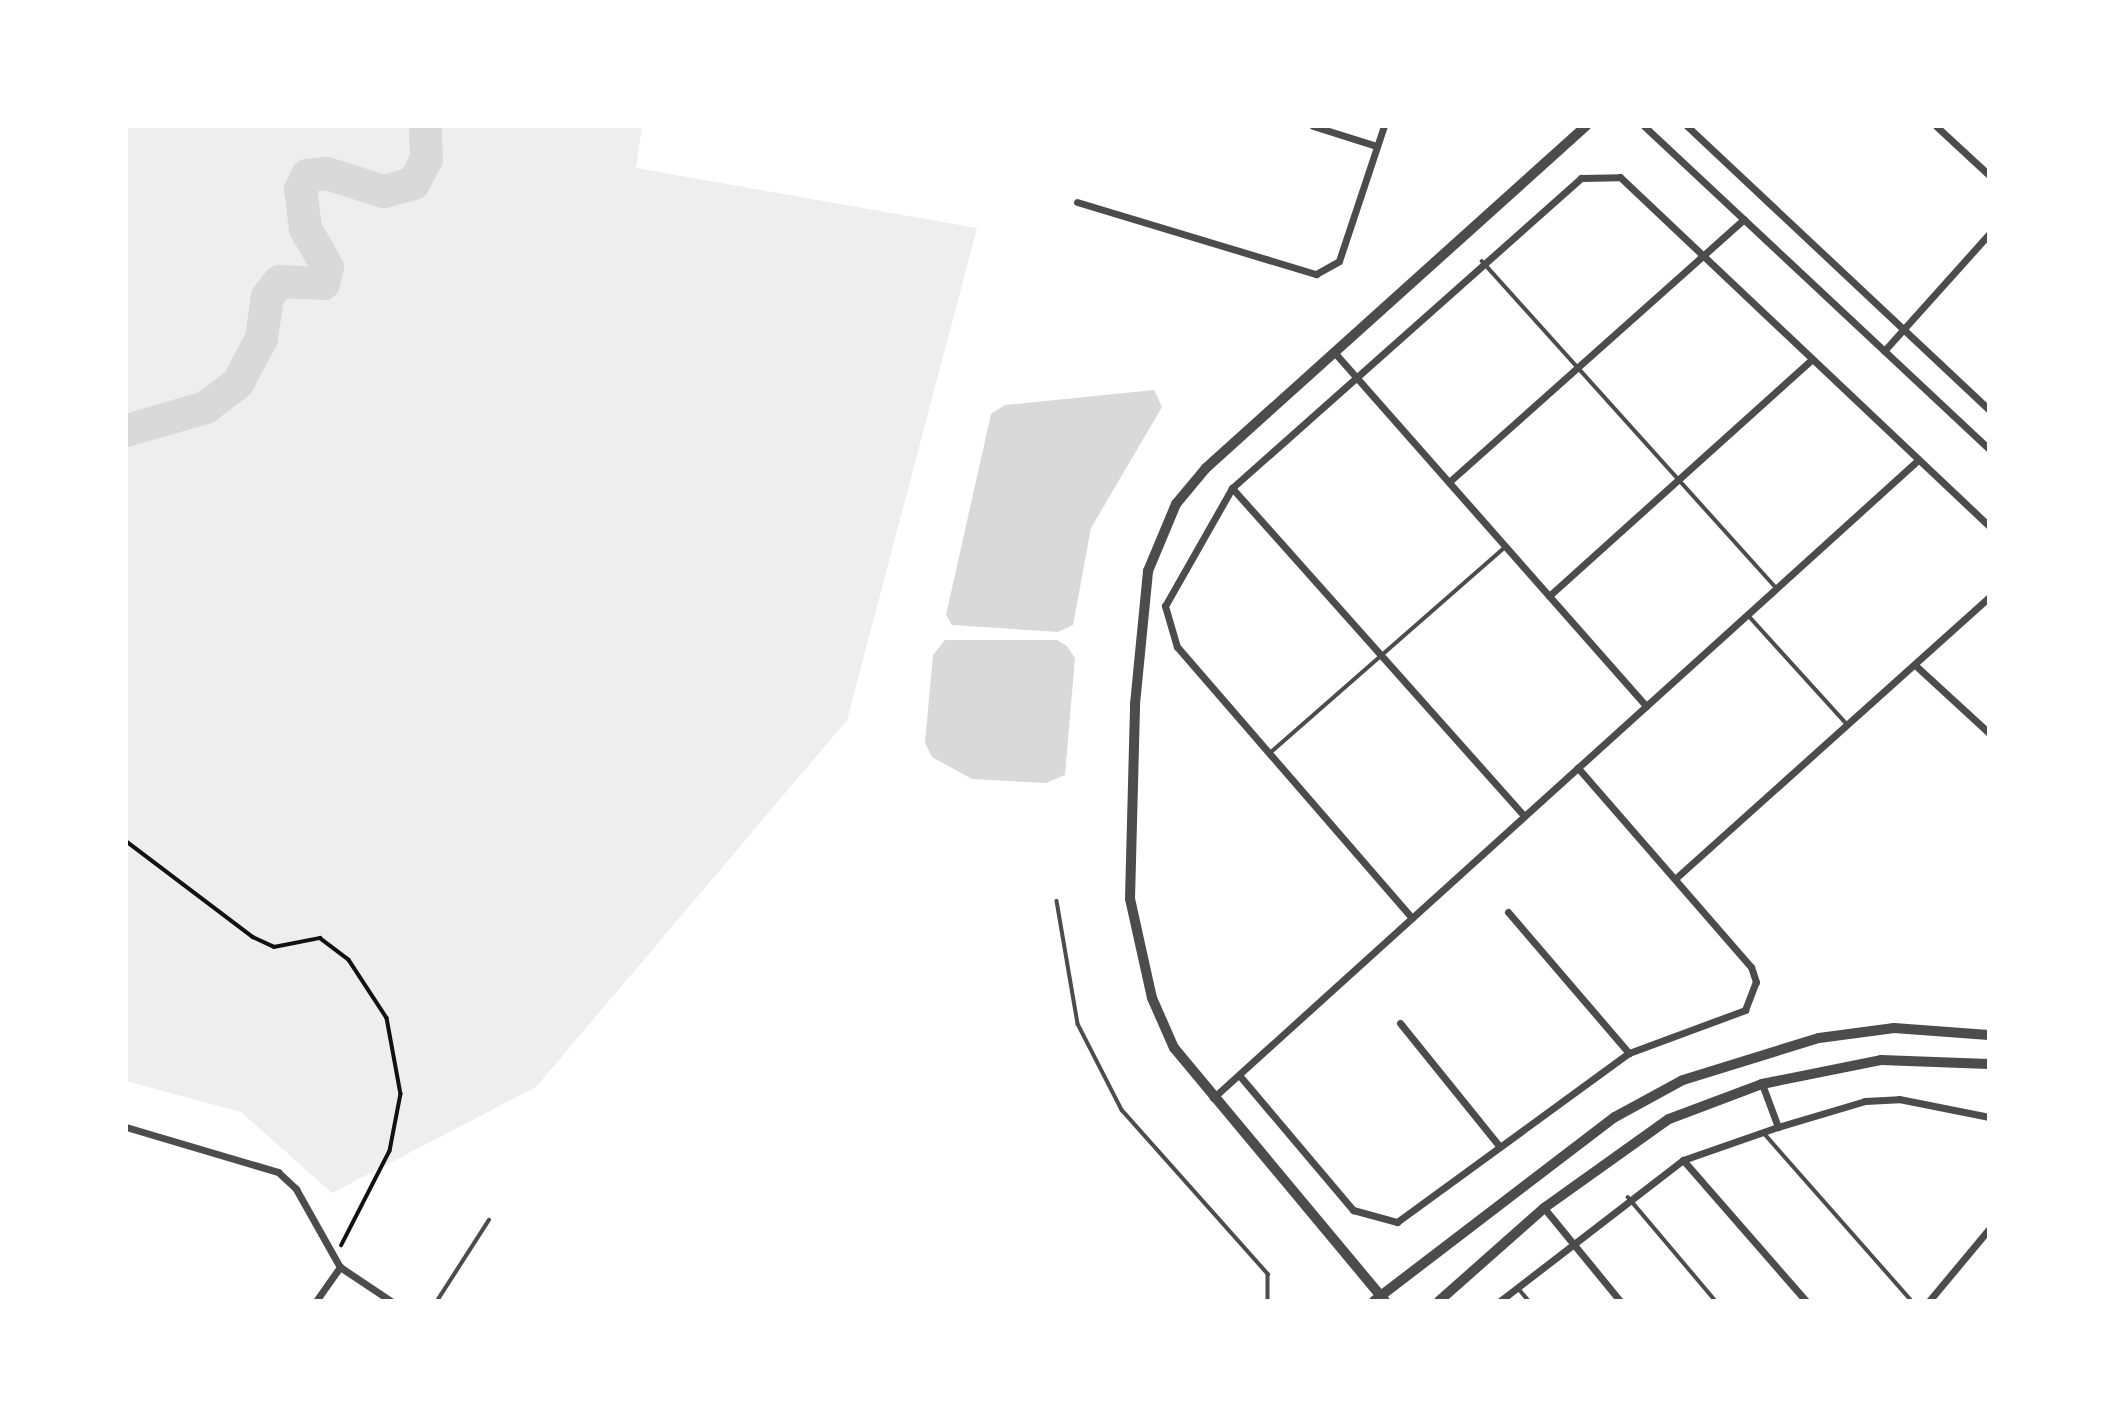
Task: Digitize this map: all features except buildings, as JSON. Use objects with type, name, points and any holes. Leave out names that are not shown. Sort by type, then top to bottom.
[{"type":"street","points":[[1313,126],[1377,146]]},
{"type":"street","points":[[1077,202],[1316,274],[1339,261],[1384,126]]},
{"type":"street","points":[[1586,126],[1206,468],[1176,504],[1146,583],[1135,704],[1130,899],[1152,998],[1174,1048],[1379,1299],[1615,1117],[1683,1080],[1819,1038],[1894,1028],[1989,1035]]},
{"type":"street","points":[[1687,126],[1989,410]]},
{"type":"street","points":[[1647,127],[1989,449]]},
{"type":"street","points":[[1939,127],[1989,175]]},
{"type":"street","points":[[1412,918],[1177,647],[1164,618],[1171,593],[1232,488],[1482,261],[1594,173],[1620,177],[1989,526]]},
{"type":"street","points":[[1449,482],[1705,257],[1744,219]]},
{"type":"street","points":[[1884,351],[1989,234]]},
{"type":"street","points":[[1334,352],[1646,706]]},
{"type":"street","points":[[1549,596],[1811,360]]},
{"type":"street","points":[[1213,1098],[1918,460]]},
{"type":"street","points":[[1232,488],[1524,816]]},
{"type":"street","points":[[1676,878],[1989,597]]},
{"type":"street","points":[[1915,665],[1989,733]]},
{"type":"street","points":[[1239,1074],[1353,1210],[1372,1220],[1397,1222],[1414,1215],[1500,1147],[1629,1053],[1732,1018],[1754,996],[1751,967],[1578,768]]},
{"type":"street","points":[[1508,912],[1629,1053]]},
{"type":"street","points":[[1400,1023],[1500,1147]]},
{"type":"street","points":[[1438,1301],[1544,1208],[1669,1119],[1762,1084],[1881,1060],[1989,1064]]},
{"type":"street","points":[[1762,1084],[1778,1127]]},
{"type":"street","points":[[1500,1301],[1628,1197],[1683,1160],[1778,1127],[1887,1100],[1989,1117]]},
{"type":"street","points":[[126,1127],[278,1172],[296,1189],[340,1267],[391,1301]]},
{"type":"street","points":[[1683,1160],[1805,1301]]},
{"type":"street","points":[[1544,1208],[1620,1301]]},
{"type":"street","points":[[1929,1301],[1989,1229]]},
{"type":"street","points":[[316,1301],[340,1267]]},
{"type":"lane","points":[[1482,261],[1777,587]]},
{"type":"lane","points":[[1270,754],[1382,658],[1505,546]]},
{"type":"lane","points":[[1747,614],[1848,725]]},
{"type":"lane","points":[[1056,901],[1078,1024],[1116,1098],[1268,1273],[1268,1301]]},
{"type":"lane","points":[[1762,1132],[1912,1301]]},
{"type":"lane","points":[[1628,1197],[1717,1301]]},
{"type":"lane","points":[[437,1301],[489,1220]]},
{"type":"lane","points":[[1517,1287],[1529,1301]]},
{"type":"path","points":[[126,841],[253,937],[274,947],[320,938],[349,960],[387,1018],[401,1094],[390,1152],[334,1259]]},
{"type":"shaded area","points":[[126,126],[642,126],[636,168],[977,228],[847,720],[536,1087],[332,1193],[241,1112],[126,1081]]},
{"type":"shaded area","points":[[1154,390],[1162,407],[1091,528],[1073,625],[1058,632],[952,625],[946,615],[991,414],[1005,405]]},
{"type":"shaded area","points":[[945,640],[1057,640],[1067,646],[1075,658],[1065,775],[1046,783],[972,779],[932,757],[925,743],[933,655]]},
{"type":"waterway","points":[[126,430],[205,407],[237,383],[261,338],[267,296],[279,281],[323,283],[327,267],[305,228],[300,189],[307,175],[326,173],[383,191],[413,183],[426,159],[425,126]]}]
